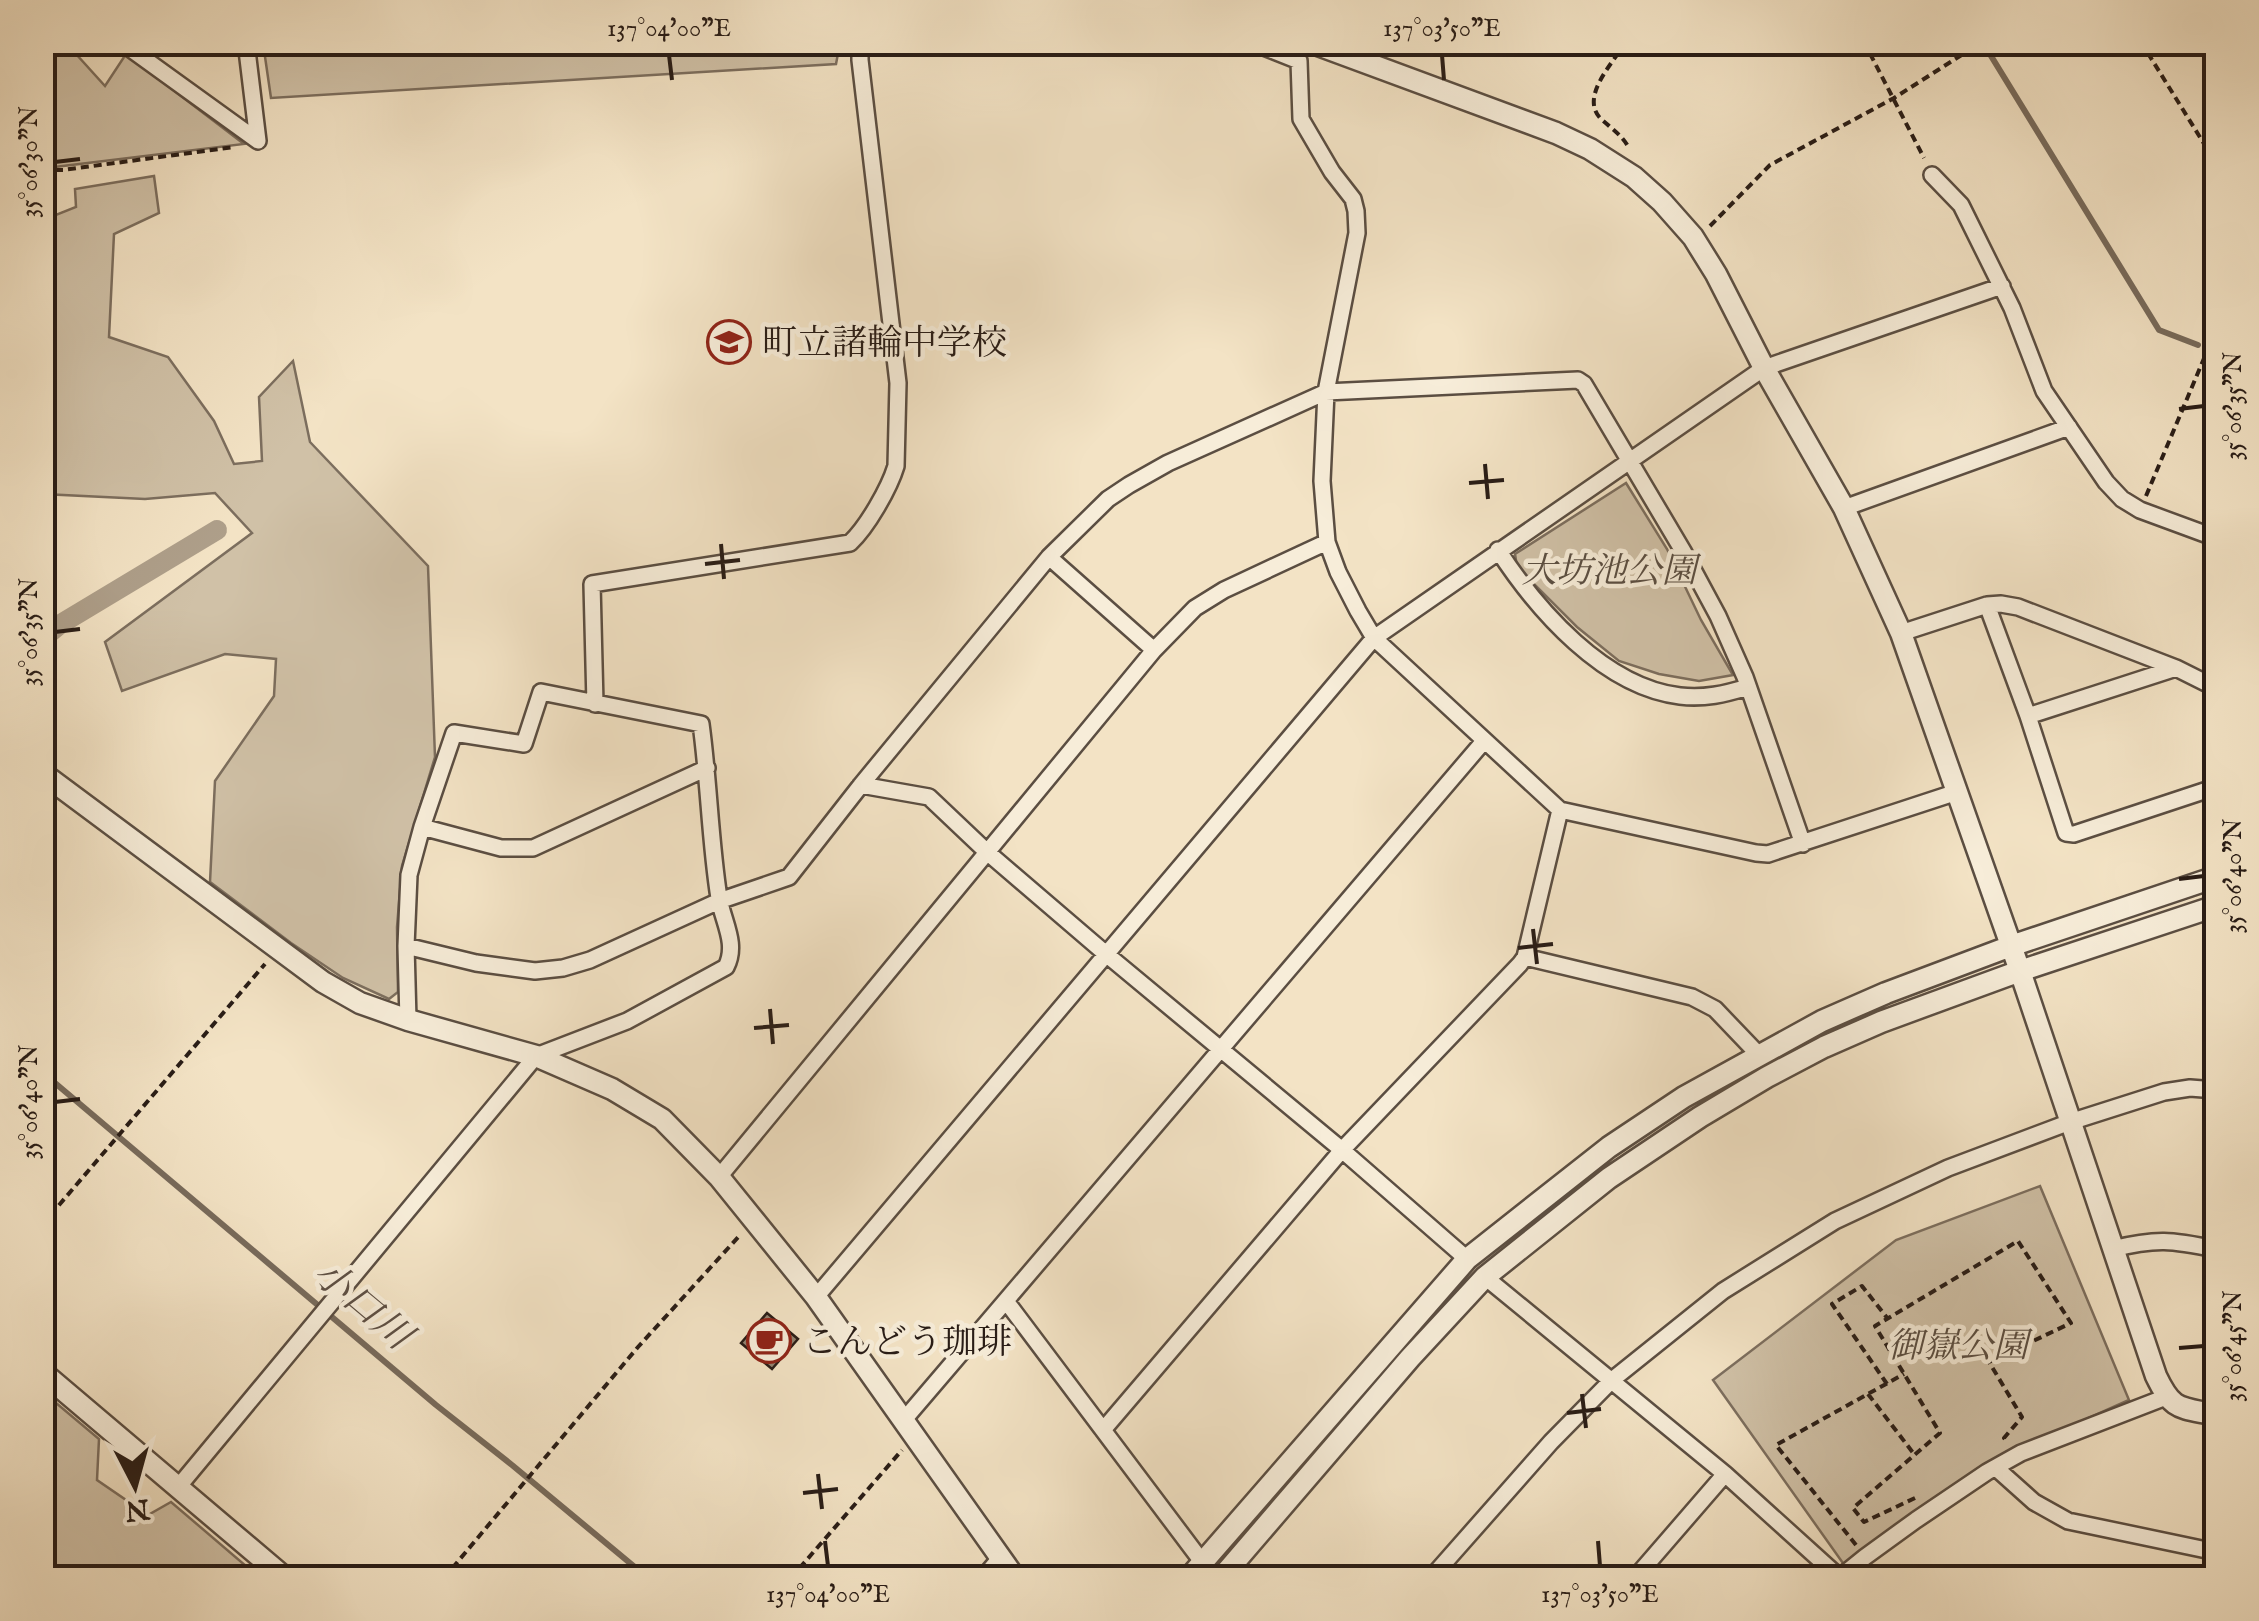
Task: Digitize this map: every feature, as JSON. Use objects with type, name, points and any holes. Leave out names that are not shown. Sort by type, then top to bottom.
[{"type":"street","points":[[121,42],[258,141]]},
{"type":"street","points":[[246,42],[258,141]]},
{"type":"street","points":[[595,704],[592,584],[850,543],[892,478],[896,466],[898,382],[860,42]]},
{"type":"street","points":[[1251,42],[1298,61],[1300,119],[1332,172],[1354,199],[1357,233],[1326,392],[1322,481],[1327,542],[1343,584],[1374,638],[1560,810],[1768,854],[1957,792]]},
{"type":"street","points":[[1310,42],[1590,149],[1624,170],[1662,202],[1695,240],[1844,508],[1901,633],[2156,1376],[2166,1397],[2178,1407],[2216,1414]]},
{"type":"street","points":[[1932,175],[1961,204],[2002,286],[2044,391],[2106,482],[2140,510],[2216,538]]},
{"type":"street","points":[[816,1297],[1374,638],[1764,368],[2002,286]]},
{"type":"street","points":[[406,946],[535,972],[563,968],[590,960],[719,901],[789,877],[1050,558],[1108,500],[1168,463],[1326,392],[1578,380],[1584,384],[1709,600],[1748,687],[1803,844]]},
{"type":"street","points":[[1844,508],[2069,427]]},
{"type":"street","points":[[719,1177],[1154,650],[1195,608],[1224,590],[1327,542]]},
{"type":"street","points":[[1498,550],[1518,580],[1559,625],[1588,653],[1629,680],[1677,696],[1716,696],[1748,687]]},
{"type":"street","points":[[1050,558],[1154,650]]},
{"type":"street","points":[[1901,633],[1986,605],[2001,604],[2018,607],[2176,668],[2216,688]]},
{"type":"street","points":[[1986,605],[2066,832],[2074,834],[2215,791]]},
{"type":"street","points":[[2028,716],[2176,668]]},
{"type":"street","points":[[179,1486],[536,1056],[627,1021],[726,967],[732,956],[731,941],[719,901],[701,724],[540,692],[524,744],[454,733],[409,875],[408,1020]]},
{"type":"street","points":[[908,1429],[1006,1301],[1484,741]]},
{"type":"street","points":[[422,827],[501,848],[533,848],[707,768]]},
{"type":"street","points":[[42,773],[323,982],[360,1004],[536,1056],[612,1089],[662,1119],[719,1177],[816,1297],[1015,1578]]},
{"type":"street","points":[[862,784],[929,797],[987,852],[1468,1259]]},
{"type":"street","points":[[1103,1430],[1342,1150],[1525,957],[1560,810]]},
{"type":"street","points":[[1006,1301],[1103,1430],[1196,1571],[1468,1259],[1609,1147],[1684,1097],[1822,1021],[2011,946],[2216,877]]},
{"type":"street","points":[[1221,1578],[1410,1358],[1486,1277],[1609,1178],[1700,1117],[1824,1047],[1880,1022],[2216,906]]},
{"type":"street","points":[[1525,957],[1692,997],[1715,1008],[1759,1055]]},
{"type":"street","points":[[1431,1578],[1551,1442],[1612,1380],[1723,1290],[1835,1221],[1948,1168],[2164,1092],[2216,1090]]},
{"type":"street","points":[[2112,1249],[2148,1240],[2216,1249]]},
{"type":"street","points":[[1486,1277],[1725,1474],[1840,1578],[1916,1520],[2021,1453],[2166,1397]]},
{"type":"street","points":[[42,1372],[285,1578]]},
{"type":"street","points":[[1996,1468],[2034,1502],[2068,1521],[2216,1552]]},
{"type":"street","points":[[1635,1578],[1725,1474]]},
{"type":"street","points":[[983,1578],[1000,1558]]},
{"type":"path","points":[[1624,170],[1632,158],[1628,144],[1598,117],[1593,98],[1626,42]]},
{"type":"path","points":[[1864,42],[1932,175]]},
{"type":"path","points":[[1695,240],[1770,166],[1894,98],[1982,42]]},
{"type":"path","points":[[2141,42],[2216,162]]},
{"type":"path","points":[[42,197],[46,170],[246,146],[258,141]]},
{"type":"path","points":[[2140,510],[2216,330]]},
{"type":"path","points":[[42,1225],[278,949]]},
{"type":"path","points":[[444,1578],[638,1347],[754,1219]]},
{"type":"path","points":[[1916,1498],[1864,1522],[1853,1508],[1940,1433],[1875,1326],[2018,1240],[2071,1323],[1989,1362],[2022,1417],[2004,1438],[2021,1453]]},
{"type":"path","points":[[1887,1384],[1832,1304],[1862,1286],[1888,1318]]},
{"type":"path","points":[[1865,1557],[1776,1445],[1904,1374]]},
{"type":"path","points":[[1868,1394],[1915,1455]]},
{"type":"path","points":[[791,1578],[908,1429]]},
{"type":"green space","points":[[698,42],[840,43],[836,64],[271,98],[263,43],[630,43],[633,50]]},
{"type":"green space","points":[[43,43],[66,43],[105,86],[126,54],[244,144],[55,167],[43,183]]},
{"type":"green space","points":[[154,176],[159,213],[114,234],[109,337],[168,357],[214,421],[234,464],[262,461],[259,397],[293,361],[310,442],[428,566],[435,757],[402,866],[397,927],[398,992],[389,999],[343,978],[210,882],[215,781],[274,696],[276,659],[225,654],[122,691],[105,642],[252,533],[215,493],[145,499],[43,494],[43,220],[76,207],[75,189]]},
{"type":"green space","name":"大坊池公園","points":[[1626,483],[1667,549],[1733,675],[1699,681],[1619,661],[1577,627],[1517,567],[1515,554]]},
{"type":"green space","name":"御嶽公園","points":[[2040,1186],[2129,1400],[1984,1465],[1845,1566],[1713,1380],[1896,1240]]},
{"type":"green space","points":[[43,1392],[99,1439],[97,1480],[148,1515],[171,1502],[260,1578],[43,1578]]},
{"type":"building","name":"こんどう珈琲","points":[[767,1313],[798,1339],[772,1369],[741,1343]]},
{"type":"waterway","points":[[1988,51],[2159,330],[2198,345]]},
{"type":"waterway","points":[[42,639],[217,530]]},
{"type":"waterway","name":"小口川","points":[[42,1072],[436,1405],[648,1578]]},
{"type":"place","name":"町立諸輪中学校","points":[[729,342]]},
{"type":"place","name":"こんどう珈琲","points":[[769,1341]]}]
